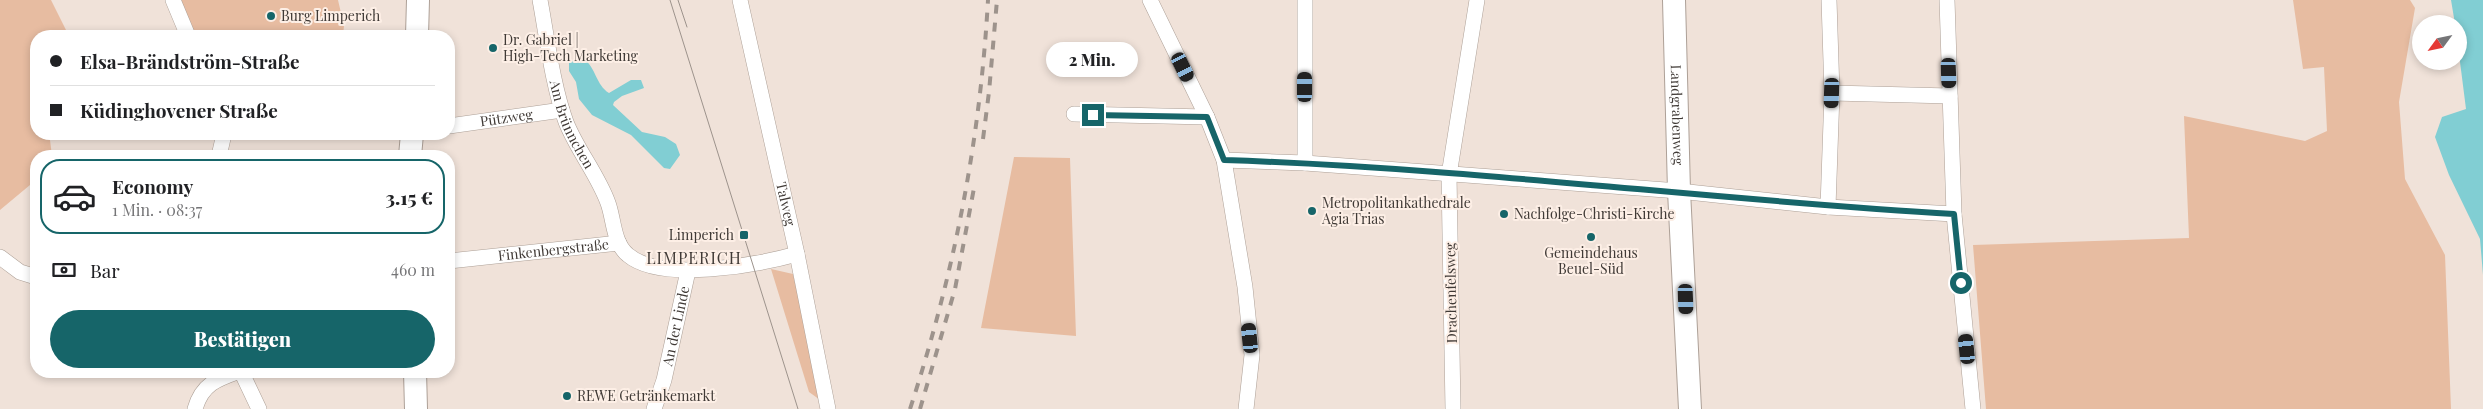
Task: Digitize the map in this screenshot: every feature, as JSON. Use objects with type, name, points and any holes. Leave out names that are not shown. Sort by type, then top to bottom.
[{"type":"street","points":[[174,0],[186,30]]},
{"type":"street","points":[[417,30],[418,0]]},
{"type":"street","name":"Am Brünnchen","points":[[540,0],[562,110],[567,124],[608,202],[619,243]]},
{"type":"street","name":"Talweg","points":[[740,0],[797,254],[828,409]]},
{"type":"street","points":[[1150,0],[1207,117],[1224,160],[1245,287],[1252,355],[1246,409]]},
{"type":"street","points":[[1304,163],[1305,0]]},
{"type":"street","name":"Drachenfelsweg","points":[[1453,409],[1449,174],[1477,0]]},
{"type":"street","name":"Landgrabenweg","points":[[1674,0],[1679,191],[1690,409]]},
{"type":"street","points":[[1828,207],[1832,93],[1829,0]]},
{"type":"street","points":[[1947,0],[1954,214],[1974,409]]},
{"type":"street","points":[[1832,93],[1950,96]]},
{"type":"street","name":"Pützweg","points":[[455,125],[562,110]]},
{"type":"street","points":[[1074,114],[1207,117]]},
{"type":"street","points":[[1224,160],[1304,163],[1679,191],[1828,207],[1954,214]]},
{"type":"street","name":"Finkenbergstraße","points":[[455,260],[619,243],[627,255],[644,265],[655,269],[688,271],[766,263],[797,254]]},
{"type":"street","points":[[0,257],[20,272],[30,275]]},
{"type":"street","name":"An der Linde","points":[[654,409],[664,380],[688,271]]},
{"type":"street","points":[[195,409],[206,387],[217,378]]},
{"type":"street","points":[[243,378],[258,409]]},
{"type":"street","points":[[415,378],[416,409]]},
{"type":"shaded area","points":[[0,0],[51,0],[66,30],[30,30],[30,140],[50,140],[51,150],[30,150],[30,185],[0,210]]},
{"type":"shaded area","points":[[177,0],[338,0],[344,26],[344,30],[190,30]]},
{"type":"shaded area","points":[[2293,0],[2410,0],[2415,8],[2414,15],[2412,15],[2412,26],[2399,102],[2405,179],[2445,255],[2451,409],[1986,409],[1973,245],[2189,238],[2184,116],[2305,141],[2327,131],[2324,67],[2303,69]]},
{"type":"shaded area","points":[[1014,157],[1070,158],[1076,336],[981,328]]},
{"type":"shaded area","points":[[771,269],[793,274],[823,402],[809,392]]},
{"type":"water","points":[[2451,0],[2483,0],[2483,275],[2480,239],[2449,175],[2435,137],[2442,117],[2466,109],[2461,70],[2468,70],[2468,15],[2454,15]]},
{"type":"water","points":[[584,59],[588,63],[601,86],[609,93],[631,80],[641,80],[644,88],[622,96],[613,105],[642,132],[665,137],[676,144],[680,155],[670,169],[664,168],[631,135],[592,115],[579,99],[576,82],[569,71],[569,62]]},
{"type":"tram line","points":[[670,0],[798,409]]},
{"type":"tram line","points":[[678,0],[687,27]]},
{"type":"railway","points":[[910,409],[940,308],[962,207],[979,105],[988,0]]},
{"type":"railway","points":[[983,139],[997,0]]},
{"type":"railway","points":[[920,409],[955,289],[974,188]]},
{"type":"place","name":"Burg Limperich","points":[[271,16]]},
{"type":"place","name":"Dr. Gabriel | High-Tech Marketing","points":[[493,48]]},
{"type":"place","name":"Metropolitankathedrale Agia Trias","points":[[1312,211]]},
{"type":"place","name":"Nachfolge-Christi-Kirche","points":[[1504,214]]},
{"type":"place","name":"Limperich","points":[[744,235]]},
{"type":"place","name":"Gemeindehaus Beuel-Süd","points":[[1591,237]]},
{"type":"place","name":"REWE Getränkemarkt","points":[[567,396]]},
{"type":"district","name":"LIMPERICH","points":[[694,258]]},
{"type":"route","points":[[1093,115],[1207,117],[1224,160],[1304,163],[1679,191],[1822,206],[1954,214],[1961,283]]}]
